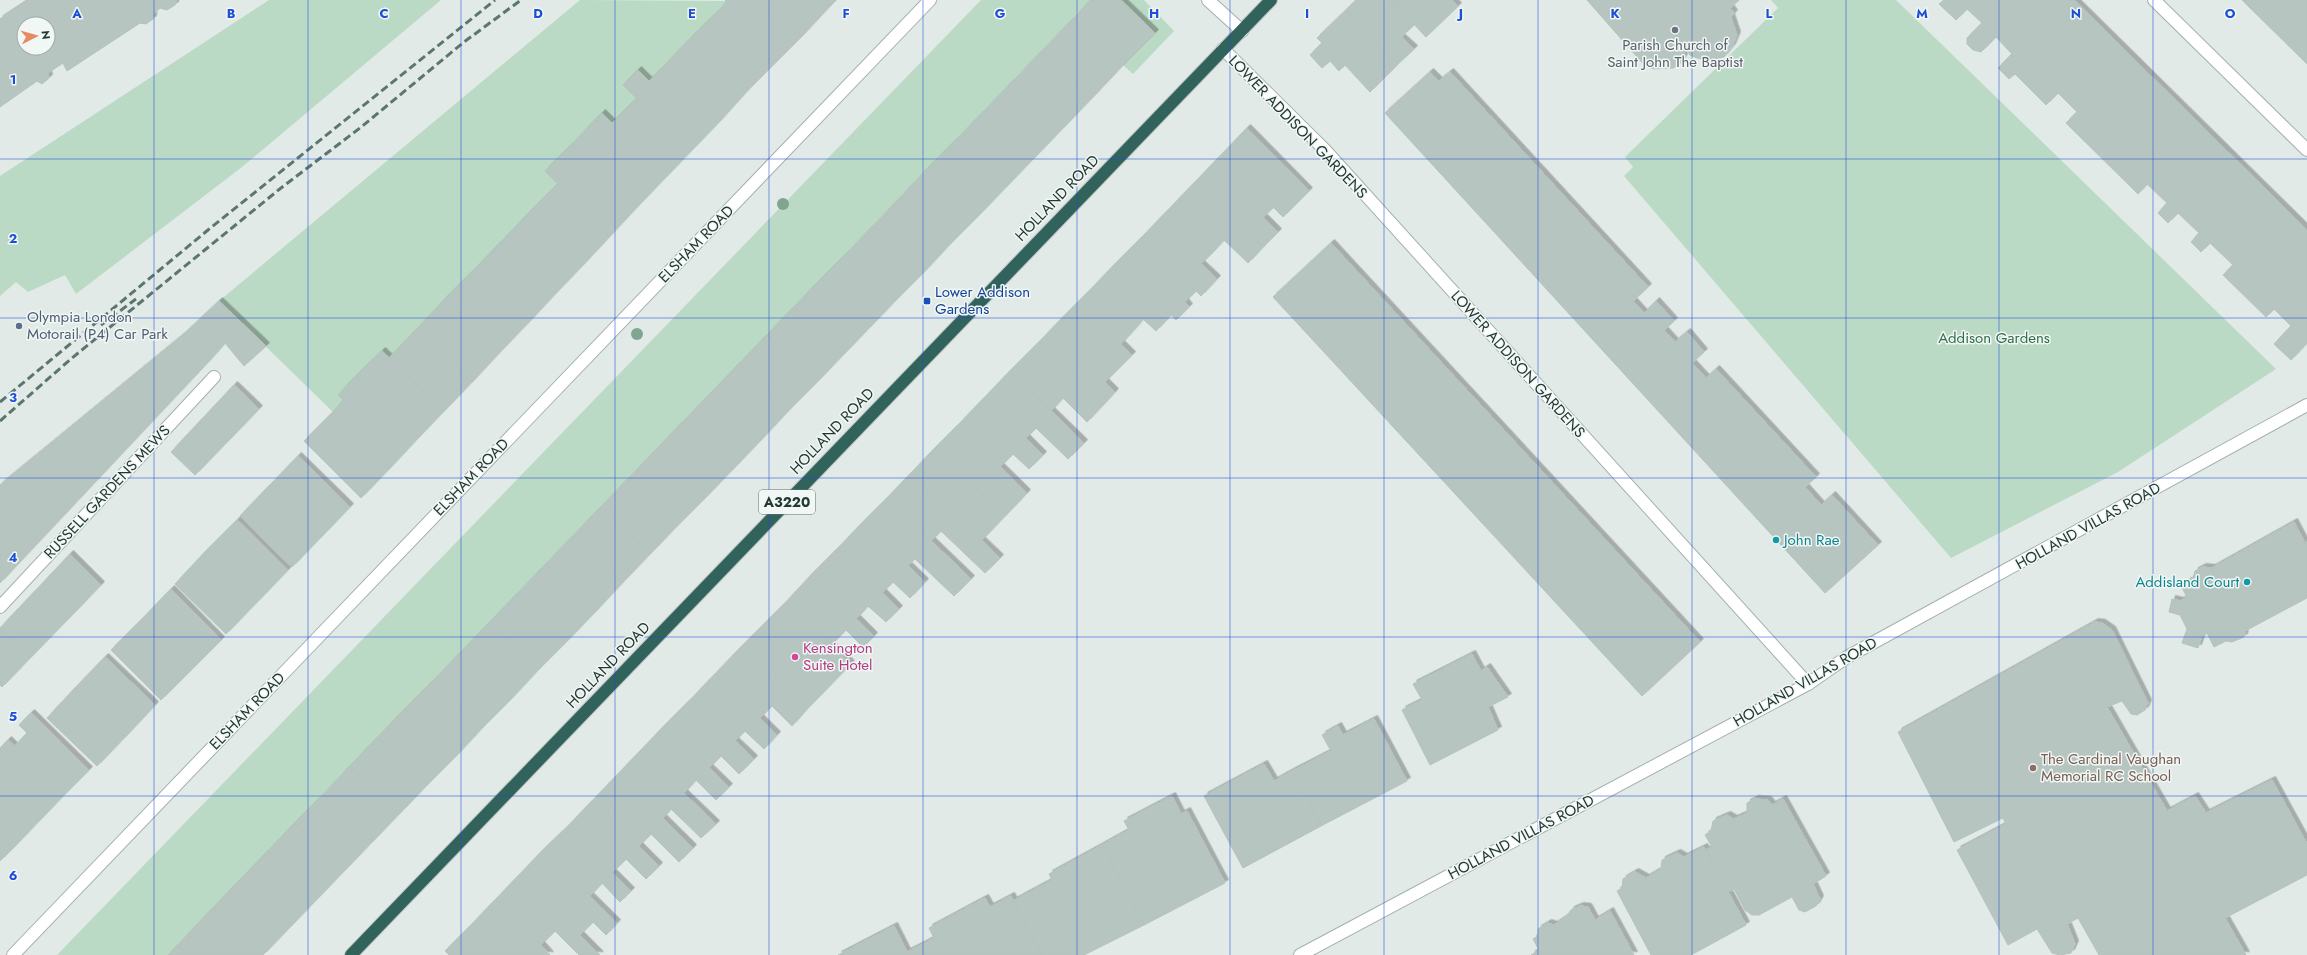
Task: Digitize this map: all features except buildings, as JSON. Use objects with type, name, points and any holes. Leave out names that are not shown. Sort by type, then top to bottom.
[{"type":"highway","name":"HOLLAND ROAD","points":[[351,955],[1271,0]]},
{"type":"street","name":"ELSHAM ROAD","points":[[13,955],[930,0]]},
{"type":"street","name":"LOWER ADDISON GARDENS","points":[[1208,0],[1242,31]]},
{"type":"street","points":[[2154,0],[2307,150]]},
{"type":"street","name":"LOWER ADDISON GARDENS","points":[[1223,50],[1325,150],[1808,684]]},
{"type":"street","name":"RUSSELL GARDENS MEWS","points":[[0,607],[214,377]]},
{"type":"street","name":"HOLLAND VILLAS ROAD","points":[[1300,955],[1808,684],[1847,657],[2307,405]]},
{"type":"green space","points":[[269,0],[441,0],[242,167],[76,294],[65,275],[28,292],[16,282],[0,296],[0,176]]},
{"type":"green space","points":[[580,0],[727,1],[649,81],[637,98],[612,123],[602,113],[545,171],[558,184],[389,358],[382,351],[355,377],[343,400],[333,412],[219,301]]},
{"type":"green space","points":[[981,0],[1091,0],[168,955],[57,955]]},
{"type":"green space","points":[[1121,0],[1144,0],[1174,31],[1133,74],[1123,65],[1155,33]]},
{"type":"green space","name":"Addison Gardens","points":[[1771,0],[1896,0],[2276,369],[2118,472],[1951,558],[1624,176],[1633,167],[1625,157],[1778,8]]},
{"type":"railway","points":[[0,402],[208,230],[495,0]]},
{"type":"railway","points":[[0,421],[72,358],[281,188],[360,128],[464,42],[521,0]]},
{"type":"railway","points":[[101,325],[136,299]]},
{"type":"place","name":"Parish Church of Saint John The Baptist","points":[[1675,30]]},
{"type":"place","name":"Lower Addison Gardens","points":[[927,301]]},
{"type":"place","name":"Olympia London Motorail (P4) Car Park","points":[[19,326]]},
{"type":"place","name":"John Rae","points":[[1776,540]]},
{"type":"place","name":"Addisland Court","points":[[2247,582]]},
{"type":"place","name":"Kensington Suite Hotel","points":[[795,657]]},
{"type":"place","name":"The Cardinal Vaughan Memorial RC School","points":[[2033,768]]}]
